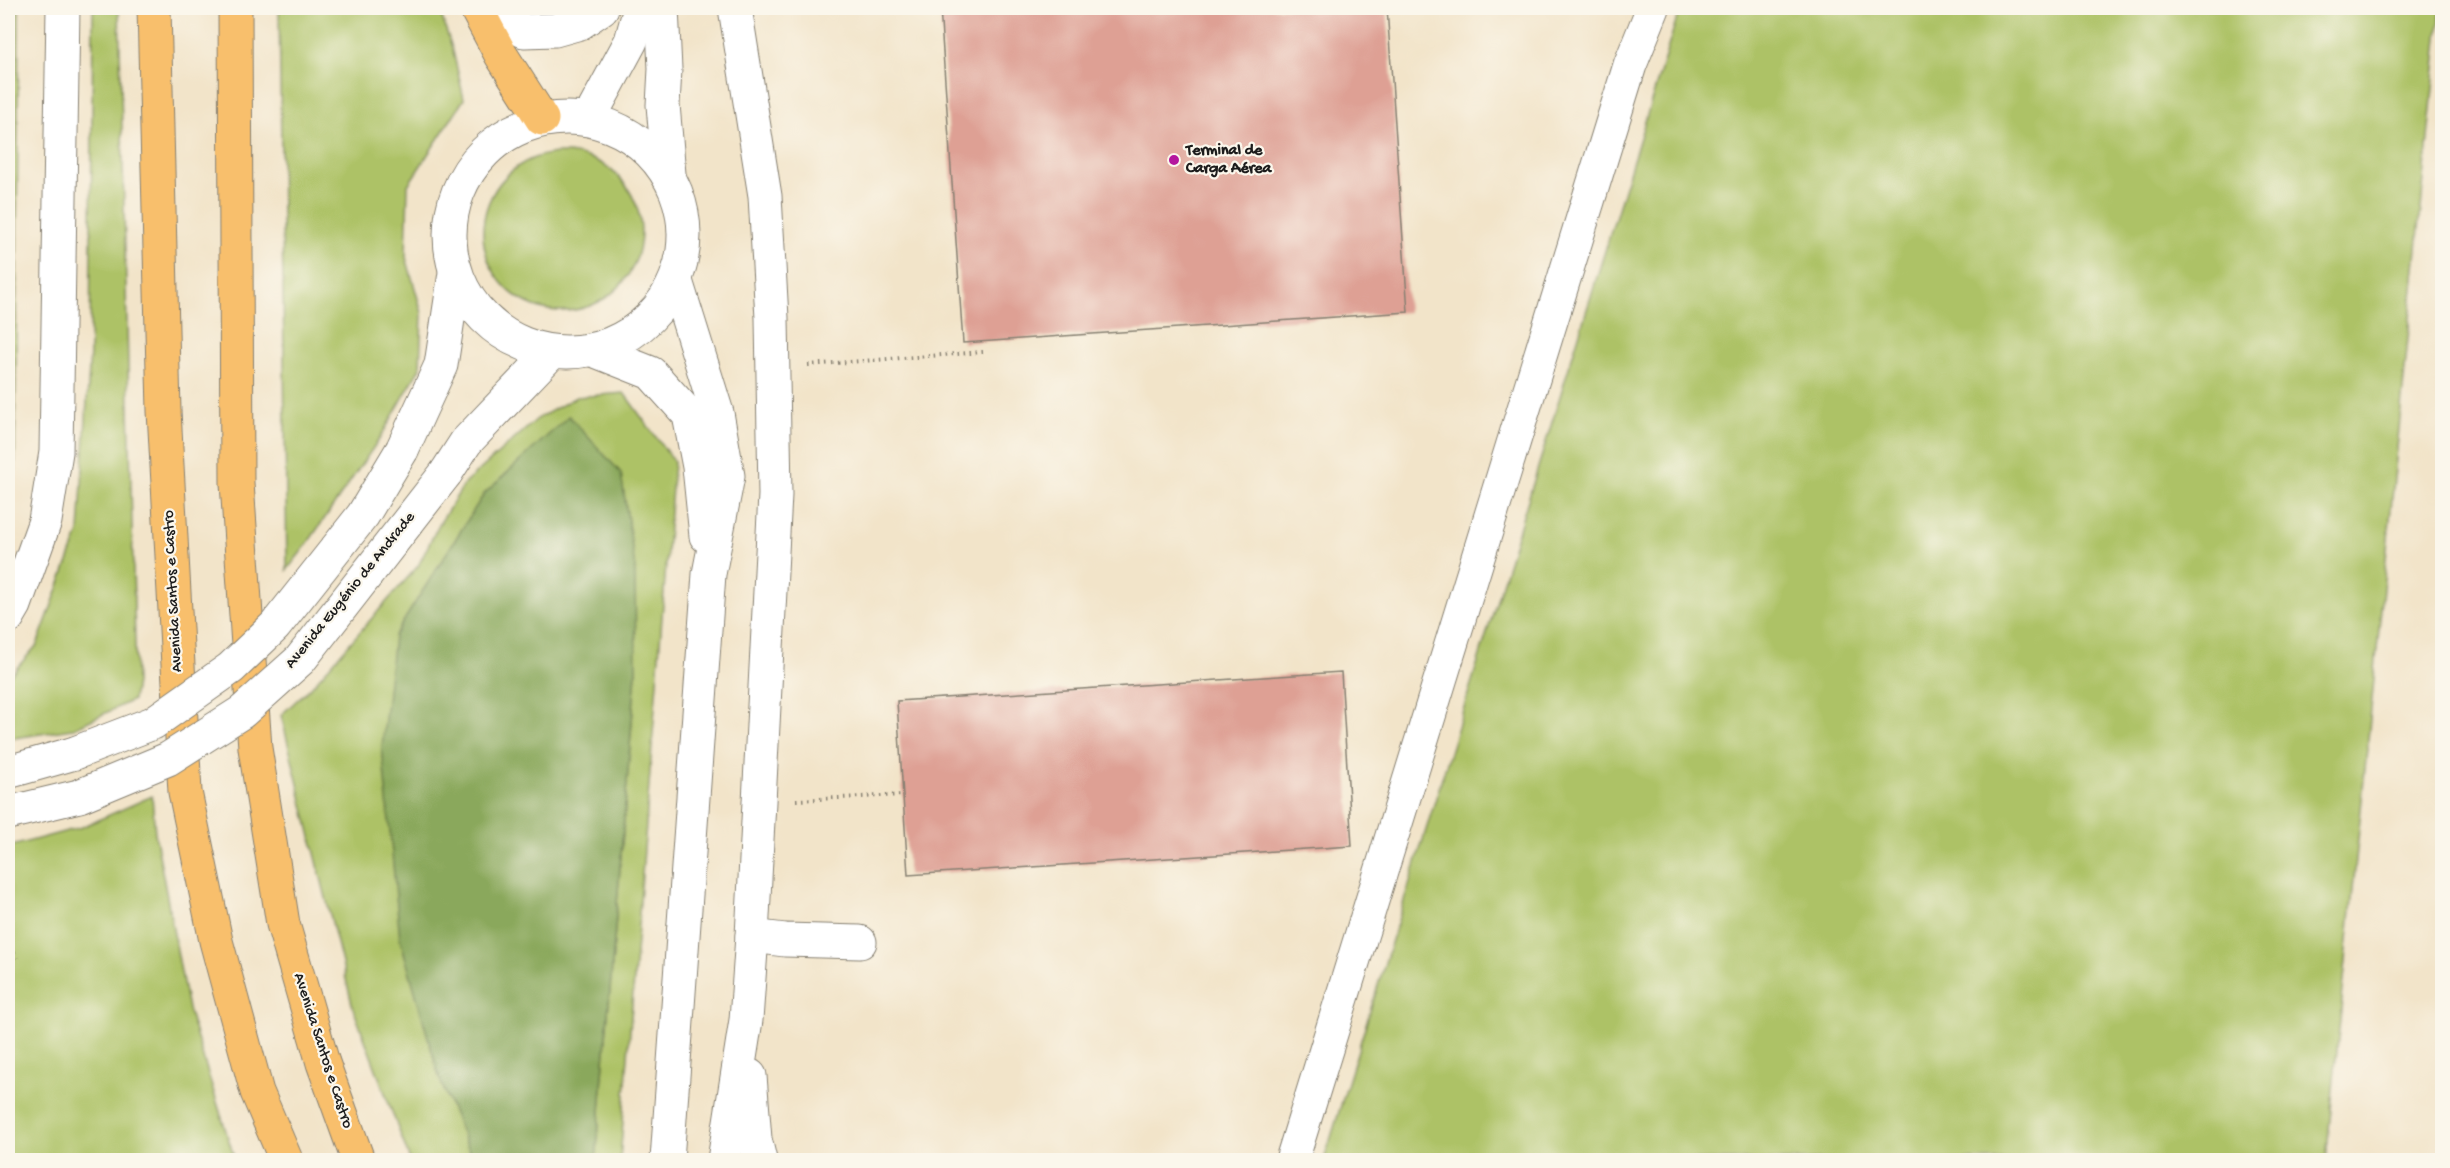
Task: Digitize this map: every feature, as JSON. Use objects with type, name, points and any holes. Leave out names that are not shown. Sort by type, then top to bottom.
[{"type":"main road","name":"Avenida Santos e Castro","points":[[154,8],[164,411],[185,792],[216,941],[258,1092],[286,1161]]},
{"type":"main road","name":"Avenida Santos e Castro","points":[[235,8],[237,483],[255,748],[282,924],[323,1063],[358,1161]]},
{"type":"main road","points":[[476,8],[501,55],[542,119]]},
{"type":"street","points":[[8,617],[15,605],[45,521],[56,452],[63,8]]},
{"type":"street","points":[[483,8],[524,31],[555,30],[580,23],[602,8]]},
{"type":"street","points":[[589,119],[631,41],[640,8]]},
{"type":"street","points":[[662,8],[665,69],[663,105],[669,174]]},
{"type":"street","points":[[724,1161],[746,1020],[775,495],[772,318],[765,196],[735,8]]},
{"type":"street","points":[[1292,1161],[1630,65],[1653,8]]},
{"type":"street","points":[[542,119],[589,119],[620,129],[648,148],[669,174],[683,208],[686,246],[676,282],[656,313],[627,336],[593,350],[552,352],[520,344],[492,326],[469,302],[455,273],[449,237],[454,202],[469,170],[493,143],[524,125],[542,119]]},
{"type":"street","points":[[8,772],[75,753],[153,723],[231,668],[275,626],[363,515],[402,450],[441,365],[455,273]]},
{"type":"street","points":[[667,1161],[709,574],[728,476],[717,412],[676,282]]},
{"type":"street","points":[[593,350],[651,373],[689,415],[699,467],[709,574]]},
{"type":"street","name":"Avenida Eugénio de Andrade","points":[[8,813],[80,796],[168,759],[242,712],[300,660],[446,473],[466,442],[552,352]]},
{"type":"street","points":[[752,936],[785,940],[860,942]]},
{"type":"street","points":[[746,1020],[755,1139],[760,1161]]},
{"type":"path","points":[[807,365],[983,352]]},
{"type":"path","points":[[8,942],[17,958]]},
{"type":"green space","points":[[8,8],[19,8],[15,468],[8,515]]},
{"type":"green space","points":[[93,8],[119,8],[136,683],[133,700],[72,729],[8,739],[8,678],[37,645],[79,532],[90,352]]},
{"type":"green space","points":[[279,8],[439,8],[453,51],[464,99],[408,185],[406,257],[422,313],[420,368],[380,438],[287,570]]},
{"type":"green space","points":[[506,8],[579,8],[550,17]]},
{"type":"green space","points":[[1680,8],[2441,8],[2326,1160],[1324,1160]]},
{"type":"green space","points":[[562,153],[577,154],[592,159],[606,166],[618,176],[628,188],[635,202],[640,217],[640,247],[635,262],[628,276],[618,288],[606,298],[592,305],[577,310],[562,311],[547,310],[532,305],[518,298],[506,288],[496,276],[489,262],[484,247],[483,232],[484,217],[489,202],[496,188],[506,176],[518,166],[532,159],[547,154]]},
{"type":"green space","points":[[624,393],[674,462],[620,1160],[596,1160],[636,673],[621,473],[568,417],[476,1160],[410,1160],[353,1008],[281,715],[312,686],[418,566],[438,526],[465,483],[537,419],[576,397]]},
{"type":"green space","points":[[569,416],[621,473],[635,567],[636,673],[596,1160],[473,1160],[440,1080],[400,938],[382,747],[394,636],[484,494]]},
{"type":"green space","points":[[152,796],[155,833],[188,1009],[235,1160],[8,1160],[8,847],[82,827]]},
{"type":"building","name":"Terminal de Carga Aérea","points":[[940,8],[1387,8],[1408,312],[963,343]]},
{"type":"building","points":[[1341,672],[1352,846],[908,875],[897,701]]},
{"type":"place","name":"Terminal de Carga Aérea","points":[[1174,160]]}]
